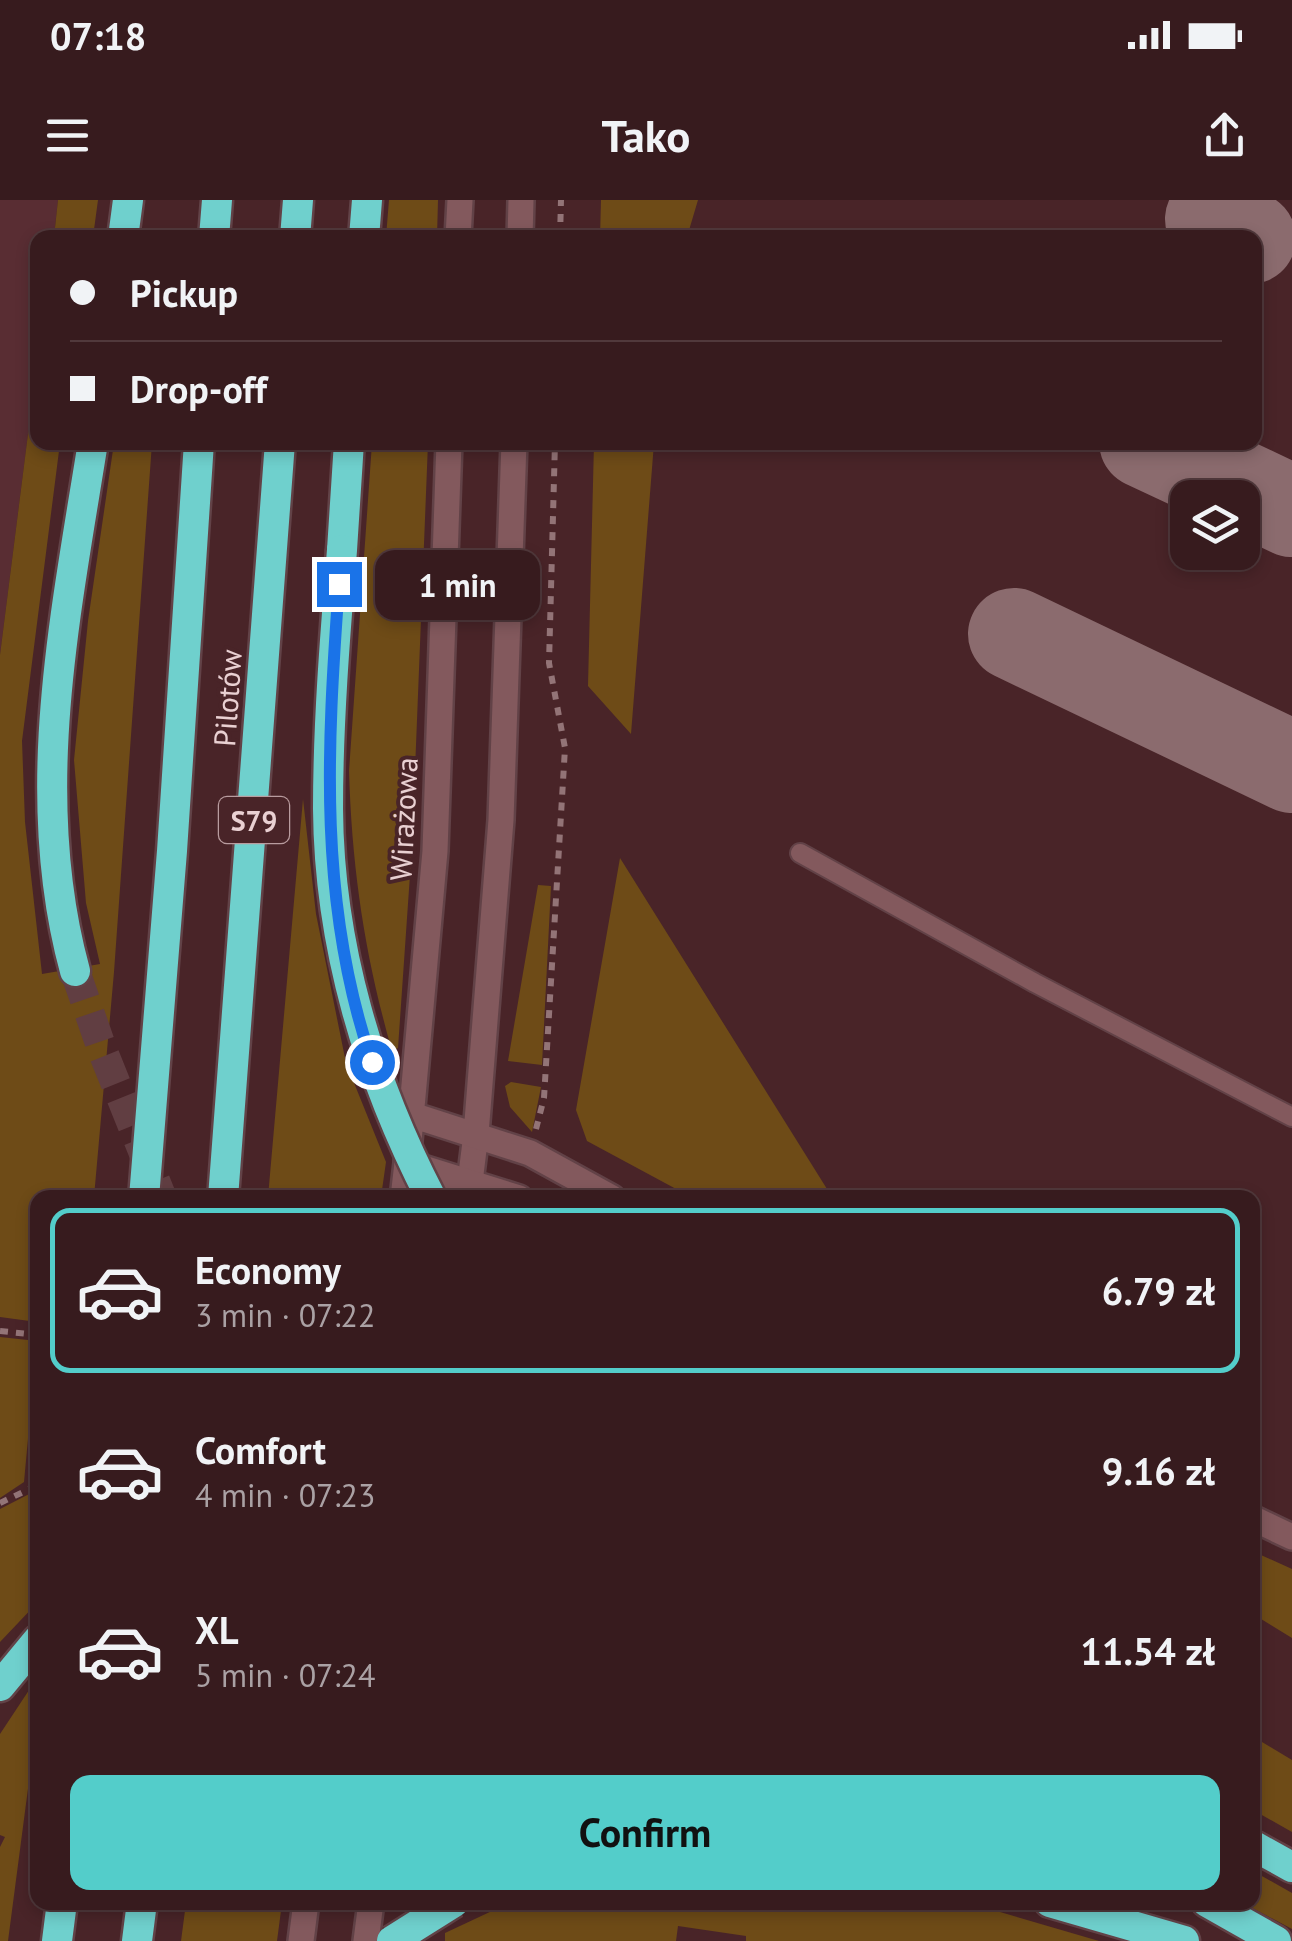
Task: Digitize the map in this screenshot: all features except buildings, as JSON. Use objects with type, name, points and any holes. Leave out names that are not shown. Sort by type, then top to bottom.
[{"type":"highway","points":[[123,230],[128,200]]},
{"type":"highway","points":[[215,230],[217,200]]},
{"type":"highway","points":[[296,230],[298,200]]},
{"type":"highway","points":[[365,230],[367,200]]},
{"type":"highway","points":[[75,971],[54,862],[51,769],[62,642],[92,450]]},
{"type":"highway","name":"Pilotów","points":[[145,1190],[199,450]]},
{"type":"highway","name":"Pilotów","points":[[223,1190],[279,450]]},
{"type":"highway","points":[[348,450],[328,809],[337,915],[346,970],[365,1042],[390,1110],[427,1190]]},
{"type":"highway","points":[[0,1686],[30,1650]]},
{"type":"highway","points":[[1260,1849],[1292,1867]]},
{"type":"highway","points":[[57,1941],[61,1910]]},
{"type":"highway","points":[[137,1941],[141,1910]]},
{"type":"highway","points":[[392,1941],[441,1910]]},
{"type":"highway","points":[[1077,1910],[1184,1941]]},
{"type":"highway","points":[[1222,1910],[1276,1941]]},
{"type":"main road","points":[[458,230],[460,200]]},
{"type":"main road","points":[[520,230],[521,200]]},
{"type":"main road","name":"Wirażowa","points":[[404,1190],[434,870],[449,450]]},
{"type":"main road","points":[[407,1163],[469,1189],[500,820],[514,450]]},
{"type":"main road","points":[[412,1115],[530,1153],[597,1190]]},
{"type":"main road","points":[[1260,1522],[1292,1537]]},
{"type":"main road","points":[[301,1941],[305,1910]]},
{"type":"main road","points":[[366,1941],[370,1910]]},
{"type":"lane","points":[[800,853],[1035,983],[1292,1117]]},
{"type":"path","points":[[560,230],[561,200]]},
{"type":"path","points":[[534,1137],[544,1098],[564,748],[549,663],[555,450]]},
{"type":"path","points":[[0,1331],[30,1334]]},
{"type":"path","points":[[0,1504],[30,1490]]},
{"type":"shaded area","points":[[0,200],[58,200],[55,230],[30,230],[30,418],[0,655]]},
{"type":"shaded area","points":[[58,200],[98,200],[94,230],[55,230]]},
{"type":"shaded area","points":[[389,200],[438,200],[437,230],[387,230]]},
{"type":"shaded area","points":[[601,200],[698,200],[689,230],[600,230]]},
{"type":"shaded area","points":[[30,418],[30,450],[59,450],[22,741],[25,822],[42,974],[100,964],[86,903],[74,760],[88,621],[113,450],[151,450],[95,1190],[30,1190],[30,1321],[0,1317],[0,655]]},
{"type":"shaded area","points":[[372,450],[428,450],[412,846],[398,1048],[392,1051],[362,913],[349,771]]},
{"type":"shaded area","points":[[594,450],[653,450],[631,734],[588,686]]},
{"type":"shaded area","points":[[303,799],[316,914],[346,1063],[386,1162],[382,1190],[269,1190]]},
{"type":"shaded area","points":[[620,858],[828,1190],[678,1190],[587,1141],[576,1110]]},
{"type":"shaded area","points":[[538,885],[551,886],[542,1065],[508,1061]]},
{"type":"shaded area","points":[[511,1082],[541,1087],[532,1132],[510,1107],[505,1086]]},
{"type":"shaded area","points":[[0,1337],[30,1340],[30,1417],[24,1482],[0,1498]]},
{"type":"shaded area","points":[[30,1494],[30,1610],[0,1642],[0,1509]]},
{"type":"shaded area","points":[[1260,1555],[1292,1569],[1292,1638],[1260,1618]]},
{"type":"shaded area","points":[[30,1689],[30,1773],[8,1941],[0,1941],[0,1847],[5,1837],[0,1835],[0,1734]]},
{"type":"shaded area","points":[[1260,1741],[1292,1760],[1292,1832],[1260,1814]]},
{"type":"shaded area","points":[[1260,1875],[1292,1893],[1292,1929],[1256,1910],[1260,1910]]},
{"type":"shaded area","points":[[185,1910],[281,1910],[277,1941],[181,1941]]},
{"type":"shaded area","points":[[494,1910],[993,1910],[1099,1941],[746,1941],[746,1936],[678,1926],[676,1941],[445,1941],[445,1933]]},
{"type":"taxiway","points":[[1211,219],[1234,230]]},
{"type":"taxiway","points":[[1162,450],[1292,511]]},
{"type":"taxiway","points":[[1014,634],[1292,767]]},
{"type":"tunnel","points":[[75,971],[159,1190]]},
{"type":"route","points":[[339,584],[329,762],[331,863],[346,970],[372,1062]]}]
